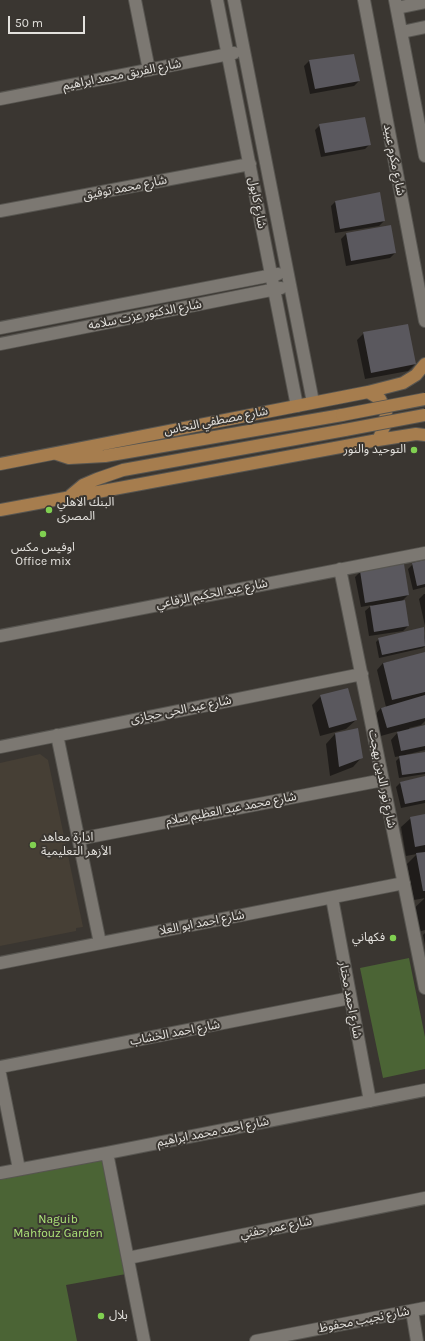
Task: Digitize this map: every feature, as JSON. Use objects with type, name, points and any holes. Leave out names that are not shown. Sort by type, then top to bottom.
[{"type":"main road","name":"شارع مصطفي النحاس","points":[[0,464],[403,384],[416,375],[425,364]]},
{"type":"main road","points":[[368,392],[380,399],[386,411],[385,425],[378,440]]},
{"type":"main road","points":[[53,453],[68,458],[105,456],[425,399]]},
{"type":"main road","points":[[70,496],[83,485],[97,478],[123,470],[425,415]]},
{"type":"main road","points":[[0,510],[378,440],[416,434],[425,435]]},
{"type":"street","points":[[135,0],[149,70]]},
{"type":"street","name":"شارع كابول","points":[[217,0],[297,406]]},
{"type":"street","name":"شارع كابول","points":[[234,0],[313,402]]},
{"type":"street","name":"شارع مكرم عبيد","points":[[364,0],[425,321]]},
{"type":"street","points":[[425,2],[396,4],[425,156]]},
{"type":"street","points":[[402,32],[425,27]]},
{"type":"street","name":"شارع الفريق محمد ابراهيم","points":[[0,99],[244,51]]},
{"type":"street","name":"شارع محمد توفيق","points":[[0,211],[250,164]]},
{"type":"street","name":"شارع الدكتور عزت سلامه","points":[[0,328],[288,272]]},
{"type":"street","name":"شارع الدكتور عزت سلامه","points":[[0,344],[290,286]]},
{"type":"street","name":"شارع عبد الحكيم الرفاعي","points":[[0,636],[425,553]]},
{"type":"street","name":"شارع نور الدين بهجت","points":[[340,569],[425,986]]},
{"type":"street","name":"شارع عبد الحى حجازى","points":[[0,747],[362,674]]},
{"type":"street","points":[[57,735],[100,943]]},
{"type":"street","name":"شارع محمد عبد العظيم سلام","points":[[79,839],[382,780]]},
{"type":"street","name":"شارع احمد ابو العلا","points":[[0,963],[404,884]]},
{"type":"street","name":"شارع احمد مختار","points":[[332,898],[370,1101]]},
{"type":"street","name":"شارع احمد الخشاب","points":[[0,1067],[350,998]]},
{"type":"street","points":[[0,1074],[19,1169]]},
{"type":"street","name":"شارع احمد محمد ابراهيم","points":[[0,1173],[106,1154],[425,1090]]},
{"type":"street","points":[[106,1154],[144,1341]]},
{"type":"street","name":"شارع عمر حفني","points":[[128,1258],[425,1198]]},
{"type":"street","name":"شارع نجيب محفوظ","points":[[256,1341],[425,1308]]},
{"type":"street","points":[[412,1311],[417,1341]]},
{"type":"shaded area","name":"ادارة معاهد الأزهر التعليمية","points":[[40,754],[48,760],[83,927],[76,928],[76,931],[0,946],[0,763]]},
{"type":"green space","points":[[409,958],[425,1037],[425,1069],[383,1078],[360,968]]},
{"type":"green space","name":"Naguib Mahfouz Garden","points":[[104,1160],[126,1274],[66,1285],[77,1341],[0,1341],[0,1179]]},
{"type":"building","points":[[354,54],[360,81],[315,89],[309,60]]},
{"type":"building","points":[[365,117],[371,145],[325,153],[319,124]]},
{"type":"building","points":[[380,192],[385,221],[340,229],[335,201]]},
{"type":"building","points":[[391,225],[396,253],[351,261],[346,233]]},
{"type":"building","points":[[408,324],[416,364],[371,373],[363,332]]},
{"type":"building","points":[[425,560],[425,584],[417,586],[412,563]]},
{"type":"building","points":[[404,564],[409,595],[365,603],[360,571]]},
{"type":"building","points":[[405,600],[409,626],[374,632],[370,606]]},
{"type":"building","points":[[424,627],[425,646],[382,655],[378,638]]},
{"type":"building","points":[[425,652],[425,692],[392,700],[383,663]]},
{"type":"building","points":[[348,688],[357,720],[329,728],[320,695]]},
{"type":"building","points":[[425,695],[425,718],[387,728],[381,708]]},
{"type":"building","points":[[425,725],[425,746],[401,751],[397,732]]},
{"type":"building","points":[[358,728],[363,758],[339,767],[335,733]]},
{"type":"building","points":[[425,752],[425,772],[402,775],[399,756]]},
{"type":"building","points":[[425,776],[425,800],[405,804],[400,782]]},
{"type":"building","points":[[425,814],[425,845],[415,847],[410,817]]},
{"type":"building","points":[[425,852],[425,891],[423,891],[416,853]]},
{"type":"place","name":"التوحيد والنور","points":[[414,450]]},
{"type":"place","name":"البنك الاهلي المصرى","points":[[49,510]]},
{"type":"place","name":"اوفيس مكس Office mix","points":[[43,534]]},
{"type":"place","name":"ادارة معاهد الأزهر التعليمية","points":[[33,845]]},
{"type":"place","name":"فكهاني","points":[[393,938]]},
{"type":"place","name":"بلال","points":[[101,1316]]}]
